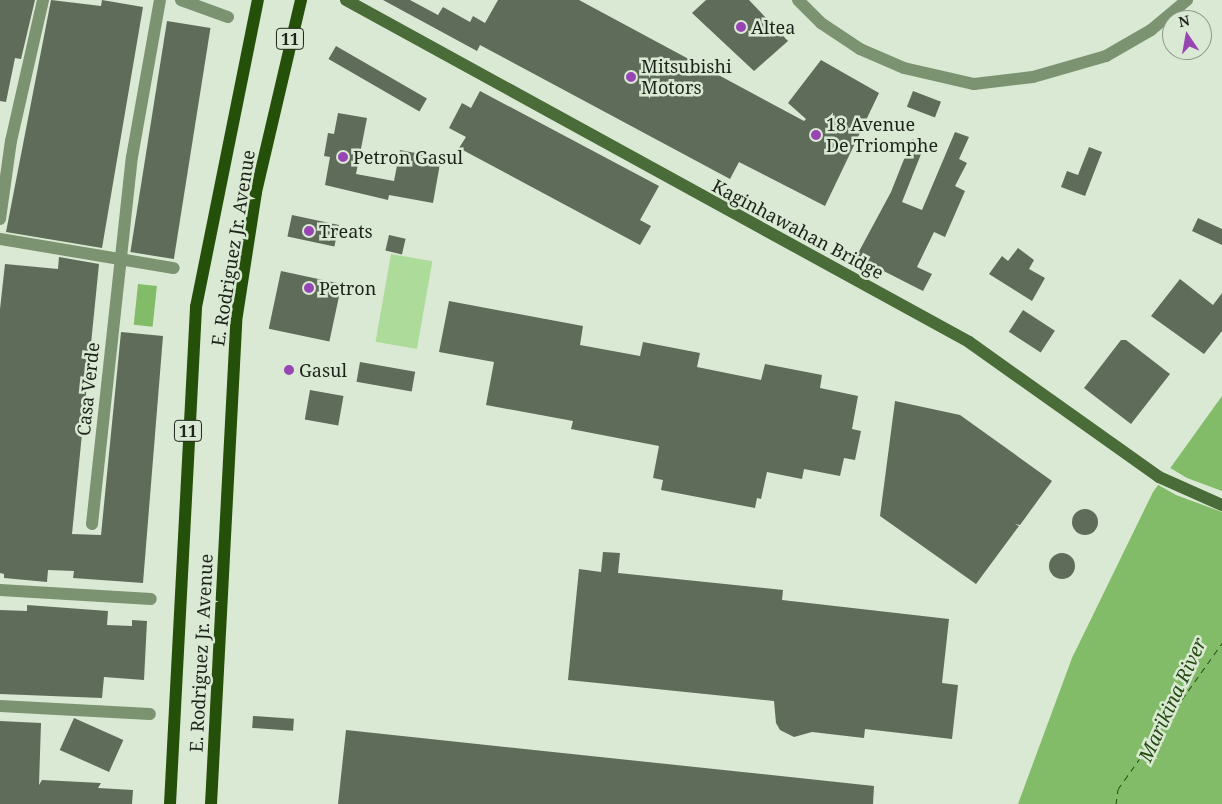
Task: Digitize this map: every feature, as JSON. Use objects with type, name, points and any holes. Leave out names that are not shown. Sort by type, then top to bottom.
[{"type":"main road","name":"E. Rodriguez Jr. Avenue","points":[[170,804],[196,307],[258,0]]},
{"type":"main road","name":"E. Rodriguez Jr. Avenue","points":[[211,804],[237,316],[256,192],[301,0]]},
{"type":"main road","name":"Kaginhawahan Bridge","points":[[346,0],[969,342],[1159,477],[1222,506]]},
{"type":"street","points":[[0,219],[11,141],[43,0]]},
{"type":"street","name":"Casa Verde","points":[[92,524],[119,258],[132,157],[160,0]]},
{"type":"street","points":[[181,0],[228,17]]},
{"type":"street","points":[[798,0],[821,23],[860,49],[904,68],[974,84],[1033,76],[1106,56],[1151,30],[1186,0]]},
{"type":"street","points":[[0,239],[174,268]]},
{"type":"street","points":[[0,590],[151,599]]},
{"type":"street","points":[[0,706],[150,714]]},
{"type":"shaded area","points":[[391,254],[432,261],[417,349],[376,342]]},
{"type":"water","points":[[138,284],[157,286],[153,327],[134,325]]},
{"type":"water","name":"Marikina River","points":[[1222,396],[1222,804],[1018,804],[1072,658],[1153,492]]},
{"type":"pier","points":[[1167,466],[1187,478],[1222,491],[1222,512],[1176,495],[1155,483]]},
{"type":"building","points":[[0,0],[35,0],[21,59],[15,58],[6,102],[0,101]]},
{"type":"building","points":[[51,0],[101,6],[102,0],[143,7],[102,248],[6,232]]},
{"type":"building","name":"Mitsubishi Motors","points":[[383,0],[410,0],[438,15],[443,7],[470,22],[473,16],[485,23],[498,0],[579,0],[804,121],[806,119],[788,103],[821,60],[879,93],[825,206],[739,162],[730,179],[480,45],[477,51]]},
{"type":"building","name":"Altea","points":[[706,0],[749,0],[788,41],[754,71],[692,13]]},
{"type":"building","points":[[167,21],[210,28],[174,259],[130,252]]},
{"type":"building","points":[[336,46],[427,98],[419,111],[328,59]]},
{"type":"building","points":[[480,91],[659,186],[640,220],[651,226],[640,245],[459,148],[466,137],[449,128],[462,103],[471,108]]},
{"type":"building","points":[[913,91],[941,102],[935,118],[907,107]]},
{"type":"building","name":"Petron Gasul","points":[[338,113],[367,118],[356,174],[394,181],[400,150],[441,158],[433,203],[389,195],[388,200],[325,185],[330,157],[324,156],[328,133],[334,134]]},
{"type":"building","points":[[955,132],[969,137],[959,159],[967,163],[955,186],[965,191],[945,237],[934,232],[917,267],[932,274],[923,291],[856,257],[891,192],[912,139],[925,144],[902,202],[922,210]]},
{"type":"building","points":[[1089,147],[1102,152],[1085,196],[1061,187],[1067,171],[1078,175]]},
{"type":"building","points":[[292,215],[339,225],[334,246],[287,237]]},
{"type":"building","points":[[1198,218],[1222,229],[1222,245],[1192,231]]},
{"type":"building","points":[[389,235],[406,239],[402,254],[385,251]]},
{"type":"building","points":[[1018,248],[1034,260],[1029,269],[1045,278],[1032,301],[989,274],[1002,256],[1008,261]]},
{"type":"building","points":[[59,257],[99,264],[72,534],[101,535],[121,332],[163,336],[143,583],[73,578],[74,571],[48,570],[47,582],[4,578],[4,574],[0,573],[0,309],[5,264],[58,269]]},
{"type":"building","points":[[281,271],[342,284],[329,342],[269,329]]},
{"type":"building","points":[[1180,279],[1213,305],[1222,293],[1222,331],[1204,354],[1151,316]]},
{"type":"building","points":[[449,301],[583,326],[580,345],[640,356],[643,342],[700,353],[697,367],[761,380],[765,364],[822,375],[820,388],[858,396],[852,429],[861,431],[855,460],[844,458],[840,476],[804,469],[802,479],[767,472],[761,499],[757,498],[755,508],[661,490],[663,480],[653,478],[659,446],[571,429],[573,421],[486,405],[494,362],[439,352]]},
{"type":"building","points":[[1023,310],[1055,331],[1041,353],[1009,332]]},
{"type":"building","points":[[1121,340],[1126,340],[1170,374],[1131,424],[1084,388]]},
{"type":"building","points":[[360,362],[415,372],[412,391],[357,382]]},
{"type":"building","points":[[310,390],[343,396],[338,425],[305,420]]},
{"type":"building","points":[[895,401],[960,415],[1052,481],[1020,525],[1015,524],[1019,526],[976,584],[880,516]]},
{"type":"building","points":[[1085,509],[1094,513],[1098,522],[1094,531],[1085,535],[1076,531],[1072,522],[1076,513]]},
{"type":"building","points":[[603,552],[620,553],[618,573],[783,590],[782,600],[949,619],[942,683],[958,685],[952,739],[865,729],[864,738],[812,732],[794,737],[780,730],[776,723],[774,701],[568,680],[579,569],[601,572]]},
{"type":"building","points":[[1062,553],[1071,557],[1075,566],[1071,575],[1062,579],[1053,575],[1049,566],[1053,557]]},
{"type":"building","points":[[27,605],[108,611],[107,625],[132,626],[132,620],[147,621],[144,680],[104,677],[102,698],[0,694],[0,610],[27,611]]},
{"type":"building","points":[[253,716],[294,719],[293,731],[252,728]]},
{"type":"building","points":[[74,718],[123,740],[109,772],[60,750]]},
{"type":"building","points":[[0,721],[41,723],[39,785],[42,780],[101,783],[98,788],[133,790],[132,804],[0,804]]},
{"type":"building","points":[[346,730],[874,786],[873,804],[338,804]]},
{"type":"ferry route","points":[[1116,804],[1118,789],[1222,643]]},
{"type":"place","name":"Altea","points":[[741,27]]},
{"type":"place","name":"Mitsubishi Motors","points":[[631,77]]},
{"type":"place","name":"18 Avenue De Triomphe","points":[[816,135]]},
{"type":"place","name":"Petron Gasul","points":[[343,157]]},
{"type":"place","name":"Treats","points":[[309,231]]},
{"type":"place","name":"Petron","points":[[309,288]]},
{"type":"place","name":"Gasul","points":[[289,370]]}]
